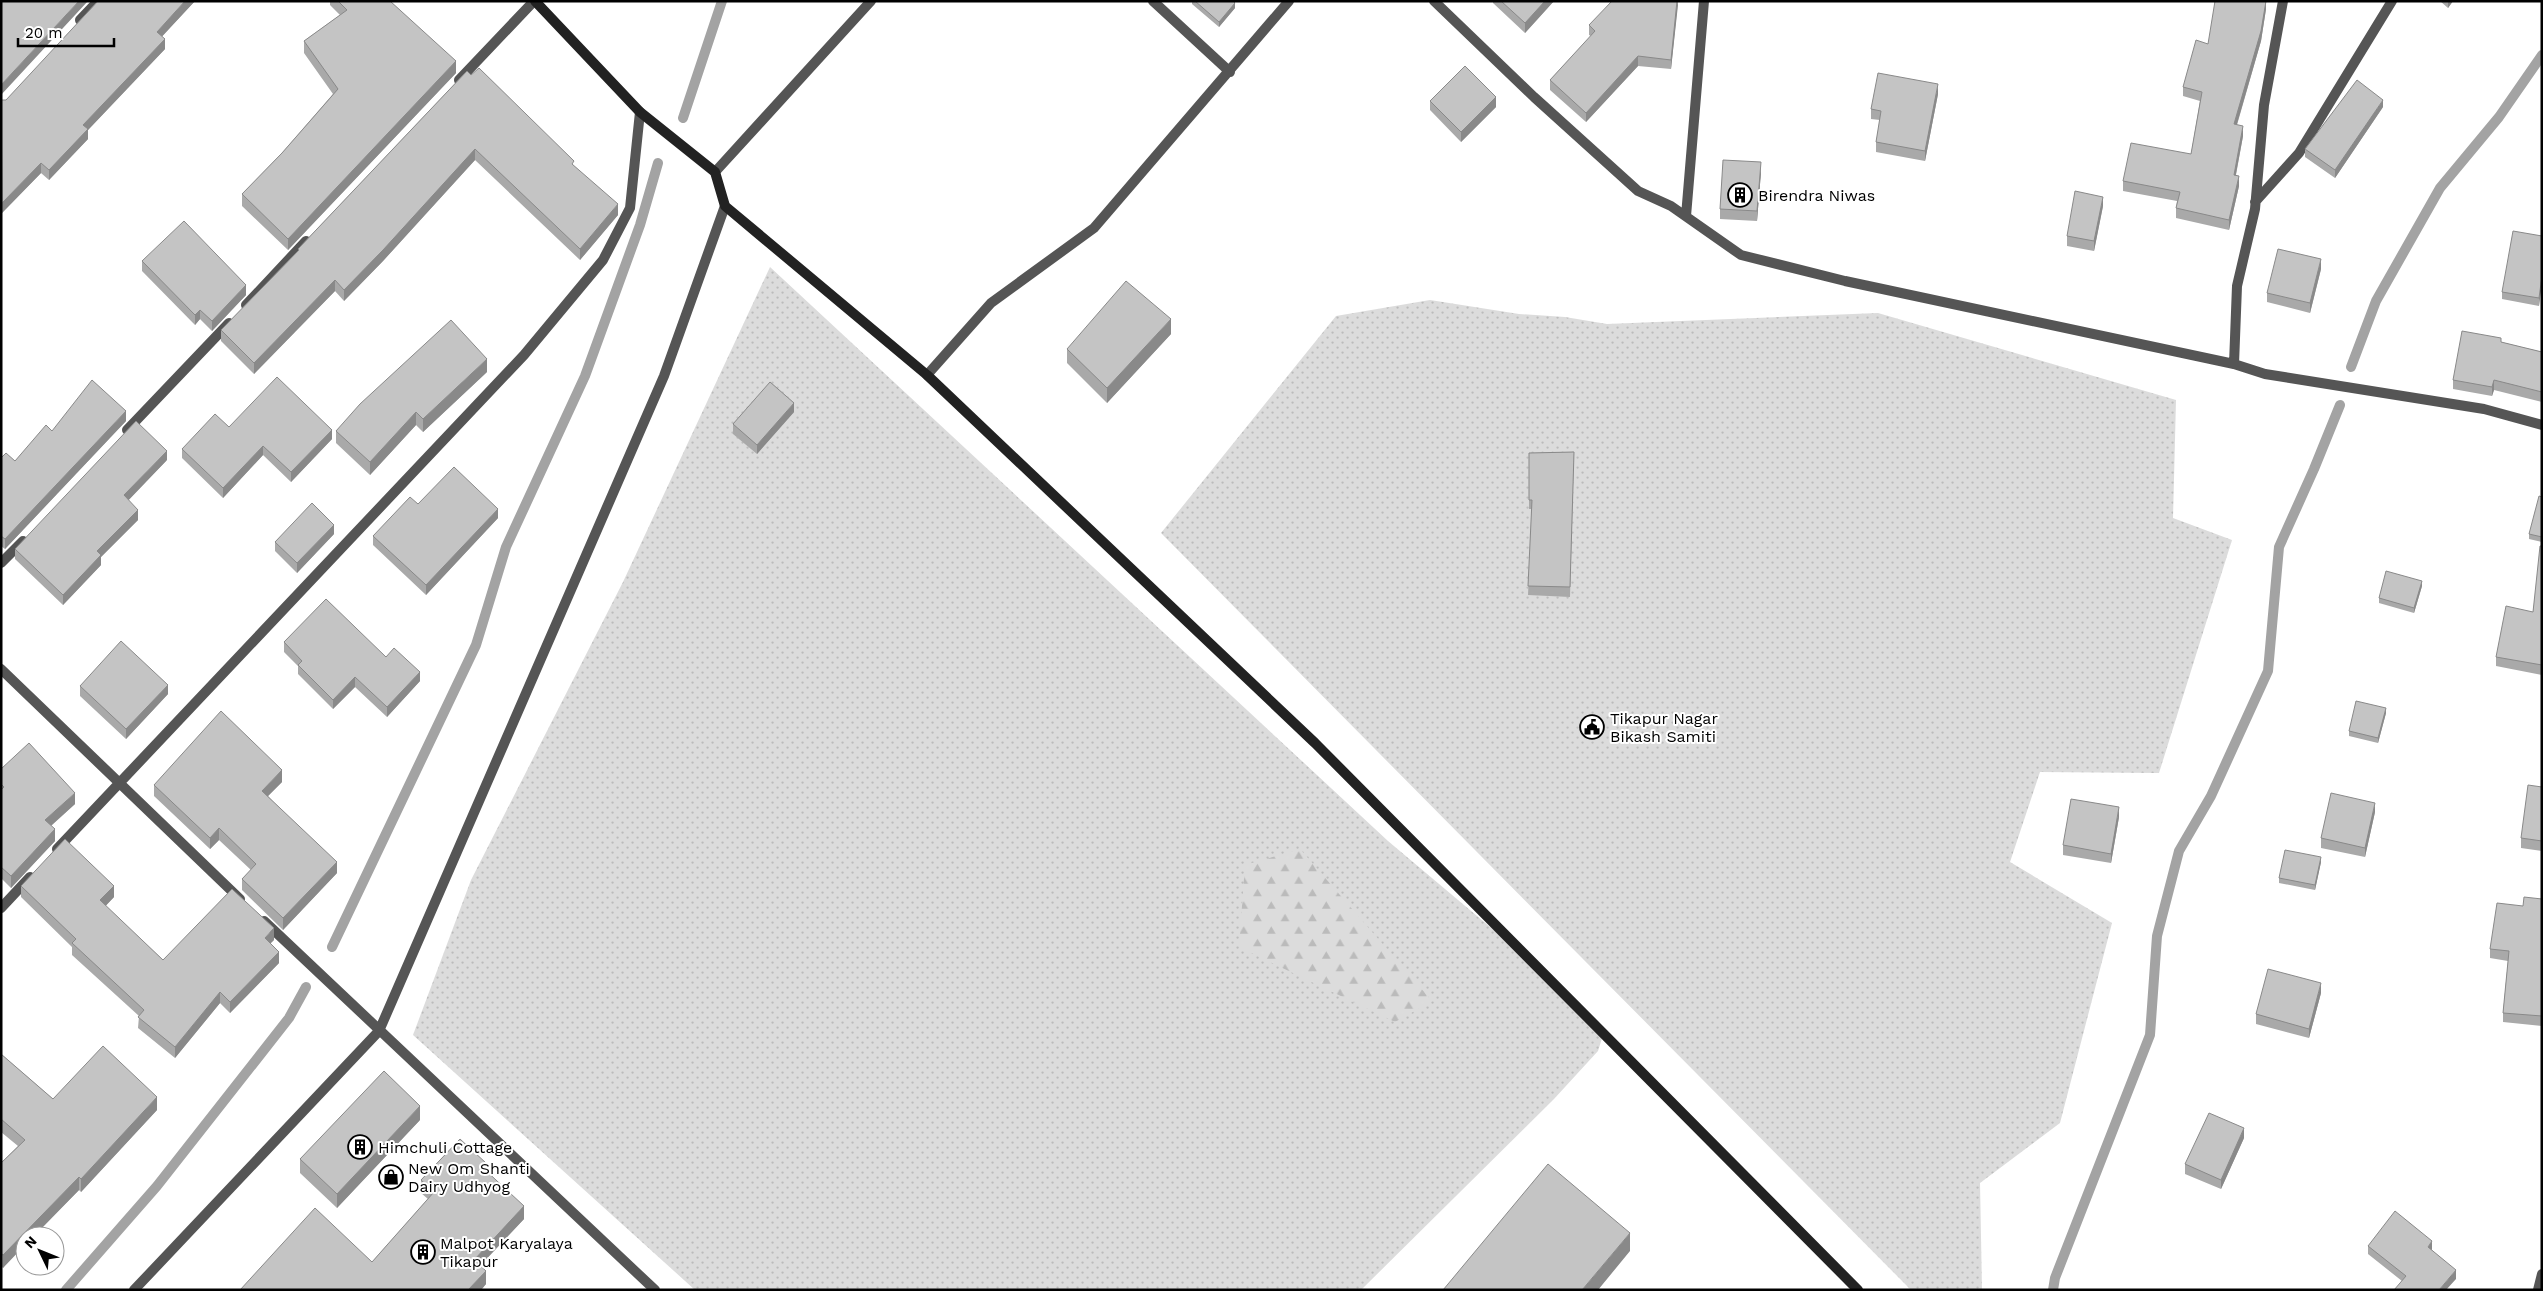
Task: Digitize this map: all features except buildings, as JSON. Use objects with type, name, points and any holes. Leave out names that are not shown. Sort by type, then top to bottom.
[{"type":"street","points":[[72,29],[98,1]]},
{"type":"street","points":[[452,88],[534,1],[640,112],[715,172],[725,206],[927,376],[1316,742],[1858,1290]]},
{"type":"street","points":[[715,172],[871,1]]},
{"type":"street","points":[[1154,1],[1230,72]]},
{"type":"street","points":[[927,376],[991,303],[1094,228],[1230,72],[1289,1]]},
{"type":"street","points":[[1434,1],[1534,97],[1638,191],[1686,216],[1741,255],[1845,281],[2234,364],[2264,374],[2484,409],[2542,425]]},
{"type":"street","points":[[1686,216],[1704,1]]},
{"type":"street","points":[[2234,364],[2237,286],[2255,202],[2264,105],[2283,1]]},
{"type":"street","points":[[2255,202],[2299,153],[2392,1]]},
{"type":"street","points":[[1,908],[524,355],[603,260],[630,208],[640,112]]},
{"type":"street","points":[[134,1290],[379,1031],[664,376],[725,206]]},
{"type":"street","points":[[117,441],[315,232]]},
{"type":"street","points":[[1,564],[28,535]]},
{"type":"street","points":[[1,669],[379,1031],[655,1290]]},
{"type":"street","points":[[2538,1290],[2542,1274]]},
{"type":"green space","points":[[770,267],[1388,841],[1579,1002],[1604,1032],[1598,1051],[1554,1099],[1361,1290],[695,1290],[413,1035],[471,880],[623,582]]},
{"type":"green space","points":[[1430,300],[1519,314],[1565,317],[1607,324],[1878,313],[2176,400],[2173,518],[2232,540],[2159,773],[2040,772],[2010,862],[2112,923],[2060,1123],[1980,1183],[1982,1290],[1911,1290],[1161,533],[1336,316]]},
{"type":"green space","points":[[1300,849],[1432,1001],[1395,1022],[1239,947],[1245,865]]},
{"type":"waterway","points":[[683,118],[722,1]]},
{"type":"waterway","points":[[2351,367],[2376,301],[2440,188],[2499,117],[2542,55]]},
{"type":"waterway","points":[[332,947],[476,645],[506,547],[585,376],[640,225],[658,163]]},
{"type":"waterway","points":[[2053,1290],[2055,1278],[2150,1035],[2157,936],[2179,851],[2211,796],[2268,671],[2279,547],[2340,405]]},
{"type":"waterway","points":[[66,1290],[157,1186],[289,1018],[306,987]]},
{"type":"place","name":"Birendra Niwas","points":[[1740,195]]},
{"type":"place","name":"Tikapur Nagar Bikash Samiti","points":[[1592,727]]},
{"type":"place","name":"Himchuli Cottage","points":[[360,1147]]},
{"type":"place","name":"New Om Shanti Dairy Udhyog","points":[[391,1177]]},
{"type":"place","name":"Malpot Karyalaya Tikapur","points":[[423,1252]]}]
